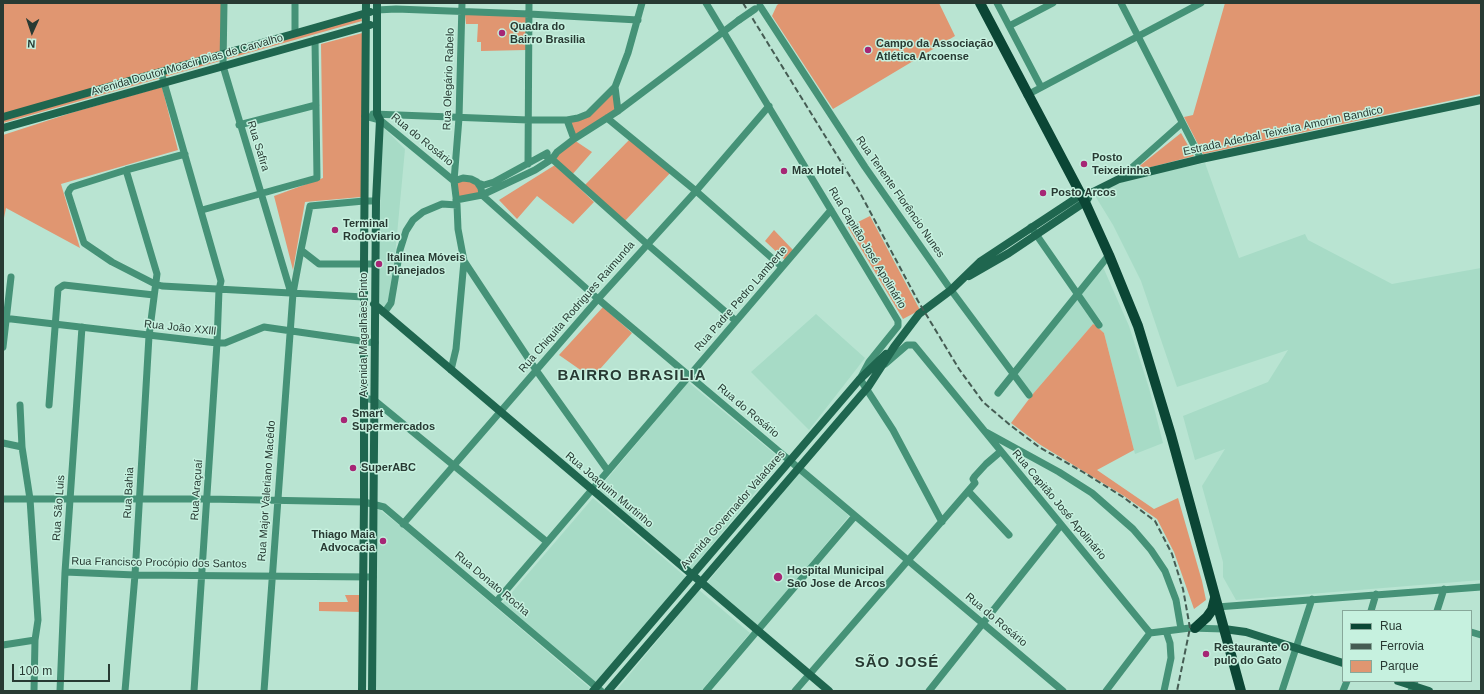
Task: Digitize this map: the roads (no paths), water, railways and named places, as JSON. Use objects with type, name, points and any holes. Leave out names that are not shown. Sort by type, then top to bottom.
[{"type":"main road","points":[[980,3],[1083,199],[1109,255],[1138,326],[1171,435],[1241,691]]},
{"type":"main road","points":[[1195,628],[1207,617],[1216,602]]},
{"type":"street","name":"Rua Safira","points":[[224,3],[223,66],[239,124],[292,293]]},
{"type":"street","points":[[294,33],[295,3]]},
{"type":"street","name":"Avenida Magalhães Pinto","points":[[362,691],[366,3]]},
{"type":"street","name":"Rua Olegário Rabelo","points":[[451,370],[456,349],[464,261],[458,229],[454,181],[459,118],[462,3]]},
{"type":"street","points":[[528,164],[529,3]]},
{"type":"street","points":[[378,117],[567,120],[588,114],[615,87],[628,53],[642,3]]},
{"type":"street","name":"Rua Capitão José Apolinário","points":[[706,3],[722,32],[769,106],[898,320],[898,326],[869,362],[860,379]]},
{"type":"street","points":[[997,3],[1041,87]]},
{"type":"street","points":[[1009,26],[1053,3]]},
{"type":"street","points":[[1121,3],[1201,159]]},
{"type":"street","points":[[1027,95],[1201,3]]},
{"type":"street","points":[[384,313],[391,304],[400,250],[406,231],[413,220],[422,212],[442,204],[457,205],[456,200],[484,194],[522,176],[552,159],[557,152],[618,111],[738,20],[760,6]]},
{"type":"street","name":"Rua Tenente Florêncio Nunes","points":[[760,6],[865,167],[951,290],[1028,395]]},
{"type":"street","name":"Avenida Doutor Moacir Dias de Carvalho","points":[[3,117],[366,13],[377,7]]},
{"type":"street","points":[[377,7],[396,10],[529,14],[638,20]]},
{"type":"street","name":"Avenida Magalhães Pinto","points":[[372,691],[378,117],[377,7]]},
{"type":"street","name":"Avenida Doutor Moacir Dias de Carvalho","points":[[3,128],[377,24]]},
{"type":"street","points":[[202,210],[317,178],[315,40]]},
{"type":"street","name":"Rua Araçuaí","points":[[161,72],[202,210],[221,281],[219,290],[218,344],[194,691]]},
{"type":"street","points":[[615,87],[618,111]]},
{"type":"street","name":"Estrada Aderbal Teixeira Amorim Bandico","points":[[1083,199],[1093,192],[1119,179],[1201,159],[1481,100]]},
{"type":"street","points":[[239,124],[316,105]]},
{"type":"street","name":"Rua Chiquita Rodrigues Raimunda","points":[[403,524],[598,299],[696,191],[769,106]]},
{"type":"street","points":[[24,111],[28,121]]},
{"type":"street","name":"Rua do Rosário","points":[[365,115],[378,117],[454,181],[463,178],[471,179],[477,182],[484,194],[598,299],[1062,691]]},
{"type":"street","points":[[608,118],[696,191],[782,267]]},
{"type":"street","points":[[567,120],[574,140]]},
{"type":"street","points":[[1119,179],[1182,123]]},
{"type":"street","points":[[477,182],[484,186],[547,153],[557,152]]},
{"type":"street","points":[[185,154],[72,187],[68,193],[84,243],[112,262],[155,284],[171,288],[364,297]]},
{"type":"street","points":[[544,155],[552,159],[736,321]]},
{"type":"street","name":"Rua Bahia","points":[[125,691],[135,575],[149,336],[156,274],[126,170]]},
{"type":"street","name":"Avenida Governador Valadares","points":[[960,282],[1009,253],[1083,199]]},
{"type":"street","name":"Avenida Governador Valadares","points":[[608,691],[866,389],[894,347],[919,314],[951,290],[981,261],[1032,227],[1083,199]]},
{"type":"street","points":[[364,201],[376,201]]},
{"type":"street","name":"Rua Major Valeriano Macêdo","points":[[264,691],[292,293],[310,206],[364,201]]},
{"type":"street","name":"Rua Padre Pedro Lamberte","points":[[496,602],[831,210]]},
{"type":"street","points":[[1032,227],[1099,325]]},
{"type":"street","points":[[301,250],[319,264],[376,264]]},
{"type":"street","points":[[998,393],[1109,255]]},
{"type":"street","points":[[464,261],[536,370],[608,471]]},
{"type":"street","points":[[3,347],[5,318],[11,277]]},
{"type":"street","points":[[49,405],[58,288],[64,285],[154,295]]},
{"type":"street","name":"Rua Joaquim Murtinho","points":[[364,297],[829,691]]},
{"type":"street","points":[[364,316],[375,316]]},
{"type":"street","name":"Rua João XXlll","points":[[5,318],[218,344],[225,343],[264,327],[375,343]]},
{"type":"street","name":"Rua São Luis","points":[[60,691],[65,572],[82,327]]},
{"type":"street","name":"Rua Capitão José Apolinário","points":[[883,365],[907,345],[914,345],[1000,452],[1150,633]]},
{"type":"street","name":"Avenida Governador Valadares","points":[[596,690],[692,575],[860,379],[894,347]]},
{"type":"street","points":[[860,379],[893,430],[942,522]]},
{"type":"street","points":[[364,398],[374,400],[547,542]]},
{"type":"street","points":[[20,405],[22,447],[30,499],[38,620],[35,640],[34,691]]},
{"type":"street","points":[[983,430],[1059,472],[1092,493],[1133,529],[1151,550],[1165,571],[1176,600],[1181,629]]},
{"type":"street","points":[[3,443],[22,447]]},
{"type":"street","points":[[795,691],[975,483],[973,479],[975,476],[1000,452]]},
{"type":"street","points":[[1007,460],[1008,455],[1012,452],[1024,453]]},
{"type":"street","points":[[968,491],[1010,535]]},
{"type":"street","name":"Rua Donato Rocha","points":[[3,499],[207,499],[364,502],[384,507],[496,602],[596,690]]},
{"type":"street","points":[[706,691],[855,516]]},
{"type":"street","points":[[929,691],[1061,525]]},
{"type":"street","name":"Rua Francisco Procópio dos Santos","points":[[65,572],[135,575],[373,577]]},
{"type":"street","points":[[1216,602],[1312,599],[1481,586]]},
{"type":"street","points":[[1437,610],[1444,589]]},
{"type":"street","points":[[1371,610],[1376,594]]},
{"type":"street","points":[[1282,691],[1312,599]]},
{"type":"street","points":[[1106,691],[1150,633],[1181,629],[1224,629],[1246,632],[1342,663]]},
{"type":"street","points":[[1164,691],[1171,658],[1170,644],[1166,631]]},
{"type":"street","points":[[3,645],[35,640]]},
{"type":"street","points":[[1401,682],[1429,691]]},
{"type":"railway","points":[[743,3],[859,191],[918,301],[959,369],[983,402],[1039,447],[1123,497],[1155,521],[1172,554],[1183,589],[1190,628],[1177,691]]},
{"type":"place","name":"Quadra do Bairro Brasilia","points":[[502,33]]},
{"type":"place","name":"Campo da Associação Atlética Arcoense","points":[[868,50]]},
{"type":"place","name":"Posto Teixeirinha","points":[[1084,164]]},
{"type":"place","name":"Max Hotel","points":[[784,171]]},
{"type":"place","name":"Posto Arcos","points":[[1043,193]]},
{"type":"place","name":"Terminal Rodoviario","points":[[335,230]]},
{"type":"place","name":"Italinea Móveis Planejados","points":[[379,264]]},
{"type":"place","name":"Smart Supermercados","points":[[344,420]]},
{"type":"place","name":"SuperABC","points":[[353,468]]},
{"type":"place","name":"Thiago Maia Advocacia","points":[[383,541]]},
{"type":"place","name":"Hospital Municipal Sao Jose de Arcos","points":[[778,577]]},
{"type":"place","name":"Restaurante O pulo do Gato","points":[[1206,654]]},
{"type":"district","name":"BAIRRO BRASILIA","points":[[632,376]]},
{"type":"district","name":"SÃO JOSÉ","points":[[897,663]]}]
